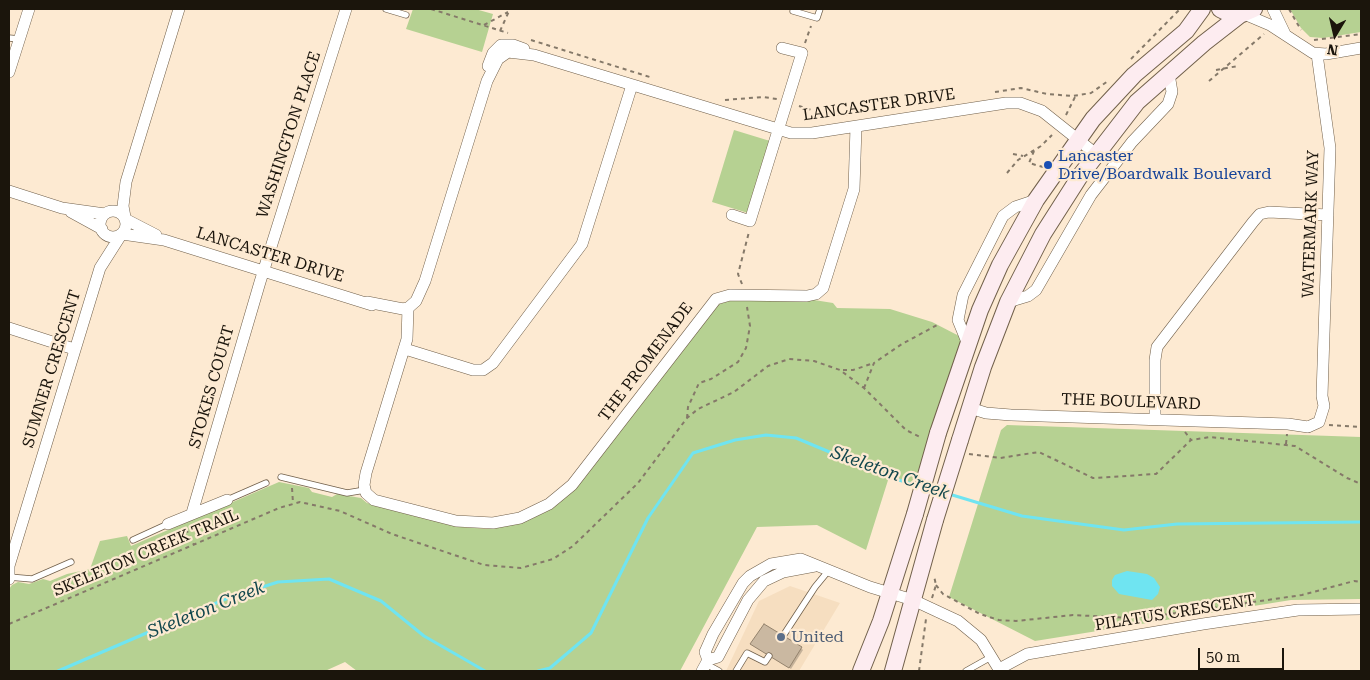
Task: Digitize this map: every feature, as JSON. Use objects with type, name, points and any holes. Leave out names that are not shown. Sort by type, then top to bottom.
[{"type":"main road","points":[[860,671],[881,621],[915,514],[934,437],[967,342],[1000,264],[1036,200],[1077,140],[1115,94],[1134,75],[1186,31],[1202,9]]},
{"type":"main road","points":[[1220,9],[1232,15],[1246,13]]},
{"type":"main road","points":[[893,671],[935,520],[964,447],[970,408],[991,344],[1008,302],[1053,218],[1096,154],[1137,102],[1168,74],[1246,13]]},
{"type":"street","points":[[9,72],[14,39],[29,9]]},
{"type":"street","points":[[9,191],[62,208],[110,236],[121,234],[126,226],[123,206],[126,182],[179,9]]},
{"type":"street","name":"WASHINGTON PLACE","points":[[264,270],[346,9]]},
{"type":"street","points":[[1273,9],[1276,24],[1285,35],[1305,49],[1317,54],[1361,48]]},
{"type":"street","points":[[1246,13],[1276,24]]},
{"type":"street","points":[[732,215],[750,221],[802,53],[782,48]]},
{"type":"street","name":"LANCASTER DRIVE","points":[[121,234],[164,240],[367,302],[399,308],[409,312],[426,281],[487,82],[502,55],[513,52],[534,55],[778,130],[801,134],[1014,102],[1035,107],[1096,154]]},
{"type":"street","name":"WATERMARK WAY","points":[[1316,420],[1324,406],[1322,396],[1329,139],[1317,54]]},
{"type":"street","points":[[1008,302],[1028,296],[1036,290],[1091,195],[1132,142],[1168,104],[1172,92],[1168,74]]},
{"type":"street","points":[[405,349],[473,370],[483,370],[493,363],[582,244],[632,85]]},
{"type":"street","name":"THE PROMENADE","points":[[365,490],[368,497],[374,500],[469,523],[507,521],[534,512],[549,504],[572,485],[711,303],[724,295],[744,290],[807,296],[816,294],[823,288],[854,189],[856,127]]},
{"type":"street","points":[[102,230],[101,221],[105,213],[126,182]]},
{"type":"street","points":[[62,208],[105,213],[115,211],[125,218]]},
{"type":"street","points":[[1154,419],[1157,347],[1253,222],[1260,214],[1270,212],[1328,215]]},
{"type":"street","name":"LANCASTER DRIVE","points":[[125,218],[164,240]]},
{"type":"street","name":"SUMNER CRESCENT","points":[[100,268],[102,230]]},
{"type":"street","name":"SUMNER CRESCENT","points":[[9,572],[74,349],[100,268],[121,234]]},
{"type":"street","name":"STOKES COURT","points":[[192,513],[264,270]]},
{"type":"street","points":[[365,490],[366,473],[405,349],[409,312]]},
{"type":"street","points":[[9,328],[74,349]]},
{"type":"street","name":"THE BOULEVARD","points":[[970,408],[986,413],[1011,415],[1292,424],[1308,427],[1316,420]]},
{"type":"street","points":[[168,524],[227,500]]},
{"type":"street","points":[[706,665],[706,652],[713,634],[737,592],[750,576],[781,561],[801,560],[870,587],[913,600],[968,627],[981,640],[999,670]]},
{"type":"street","name":"PILATUS CRESCENT","points":[[999,670],[1016,658],[1036,652],[1298,610],[1361,609]]},
{"type":"lane","points":[[386,9],[406,15]]},
{"type":"lane","points":[[793,11],[817,18],[820,9]]},
{"type":"lane","points":[[281,477],[347,493],[365,490]]},
{"type":"lane","points":[[227,500],[266,483]]},
{"type":"lane","points":[[133,540],[168,524]]},
{"type":"lane","name":"SUMNER CRESCENT","points":[[9,572],[32,579],[71,562]]},
{"type":"lane","points":[[783,636],[814,587],[829,570]]},
{"type":"lane","points":[[736,671],[747,653],[765,662],[769,656]]},
{"type":"lane","points":[[966,671],[991,657]]},
{"type":"lane","points":[[706,665],[719,671]]},
{"type":"path","points":[[431,9],[516,36]]},
{"type":"path","points":[[500,31],[510,9]]},
{"type":"path","points":[[1126,64],[1180,9]]},
{"type":"path","points":[[1289,9],[1304,34]]},
{"type":"path","points":[[483,25],[508,12]]},
{"type":"path","points":[[1209,81],[1291,12]]},
{"type":"path","points":[[802,53],[814,17]]},
{"type":"path","points":[[1312,39],[1321,40],[1361,34]]},
{"type":"path","points":[[523,38],[654,78]]},
{"type":"path","points":[[1216,70],[1238,66]]},
{"type":"path","points":[[988,94],[1021,88],[1060,96],[1075,96],[1090,93],[1113,78]]},
{"type":"path","points":[[1006,173],[1024,156],[1047,140],[1067,114],[1075,96]]},
{"type":"path","points":[[720,99],[734,101],[763,97],[787,102],[824,114],[857,114]]},
{"type":"path","points":[[1034,150],[1029,163],[1056,170]]},
{"type":"path","points":[[1013,154],[1024,156]]},
{"type":"path","points":[[687,418],[688,406],[699,383],[711,380],[738,362],[746,348],[750,326],[744,290],[738,274],[748,239],[750,221]]},
{"type":"path","points":[[934,437],[906,430],[864,388],[840,370],[853,370],[874,363],[902,344],[939,324]]},
{"type":"path","points":[[864,388],[874,363]]},
{"type":"path","points":[[1316,420],[1332,426],[1361,427]]},
{"type":"path","points":[[964,447],[1000,458],[1039,452],[1093,478],[1156,474],[1191,440],[1210,437],[1295,446],[1347,478],[1361,484]]},
{"type":"path","name":"SKELETON CREEK TRAIL","points":[[9,624],[293,503],[292,480]]},
{"type":"path","points":[[181,518],[194,545]]},
{"type":"path","points":[[936,585],[943,594],[980,614],[999,620],[1016,621],[1072,615],[1131,618],[1302,595],[1354,581],[1361,582]]},
{"type":"path","points":[[919,671],[924,624]]},
{"type":"shaded area","name":"United","points":[[790,586],[840,603],[799,671],[726,671],[759,601]]},
{"type":"green space","points":[[413,9],[475,9],[493,14],[482,52],[406,29]]},
{"type":"green space","points":[[1290,9],[1361,9],[1361,32],[1323,38],[1310,37],[1301,28]]},
{"type":"green space","points":[[734,130],[770,141],[748,213],[712,202]]},
{"type":"green space","points":[[733,300],[814,300],[833,303],[837,308],[890,309],[932,322],[963,338],[916,485],[889,477],[866,550],[817,525],[757,527],[680,671],[357,671],[345,662],[325,671],[9,671],[9,589],[12,585],[18,582],[29,584],[43,579],[50,581],[67,574],[90,569],[100,541],[127,536],[131,546],[279,482],[309,488],[312,492],[332,497],[337,494],[361,498],[367,503],[462,527],[487,529],[503,526],[545,512],[719,304]]},
{"type":"green space","points":[[1007,425],[1361,437],[1361,599],[1291,600],[1035,641],[949,597],[1001,430]]},
{"type":"water","points":[[1127,571],[1147,574],[1154,578],[1160,587],[1158,594],[1152,600],[1119,594],[1112,586],[1112,580],[1115,575]]},
{"type":"building","points":[[764,624],[802,647],[789,668],[750,644]]},
{"type":"waterway","name":"Skeleton Creek","points":[[538,671],[550,668],[591,633],[648,518],[693,453],[735,440],[766,435],[796,438],[892,478],[919,486]]},
{"type":"waterway","name":"Skeleton Creek","points":[[949,494],[1022,516],[1124,530],[1177,524],[1361,522]]},
{"type":"waterway","name":"Skeleton Creek","points":[[58,671],[228,598],[278,582],[329,579],[381,601],[424,636],[485,671]]},
{"type":"place","name":"Lancaster Drive/Boardwalk Boulevard","points":[[1048,165]]},
{"type":"place","name":"United","points":[[781,637]]}]
